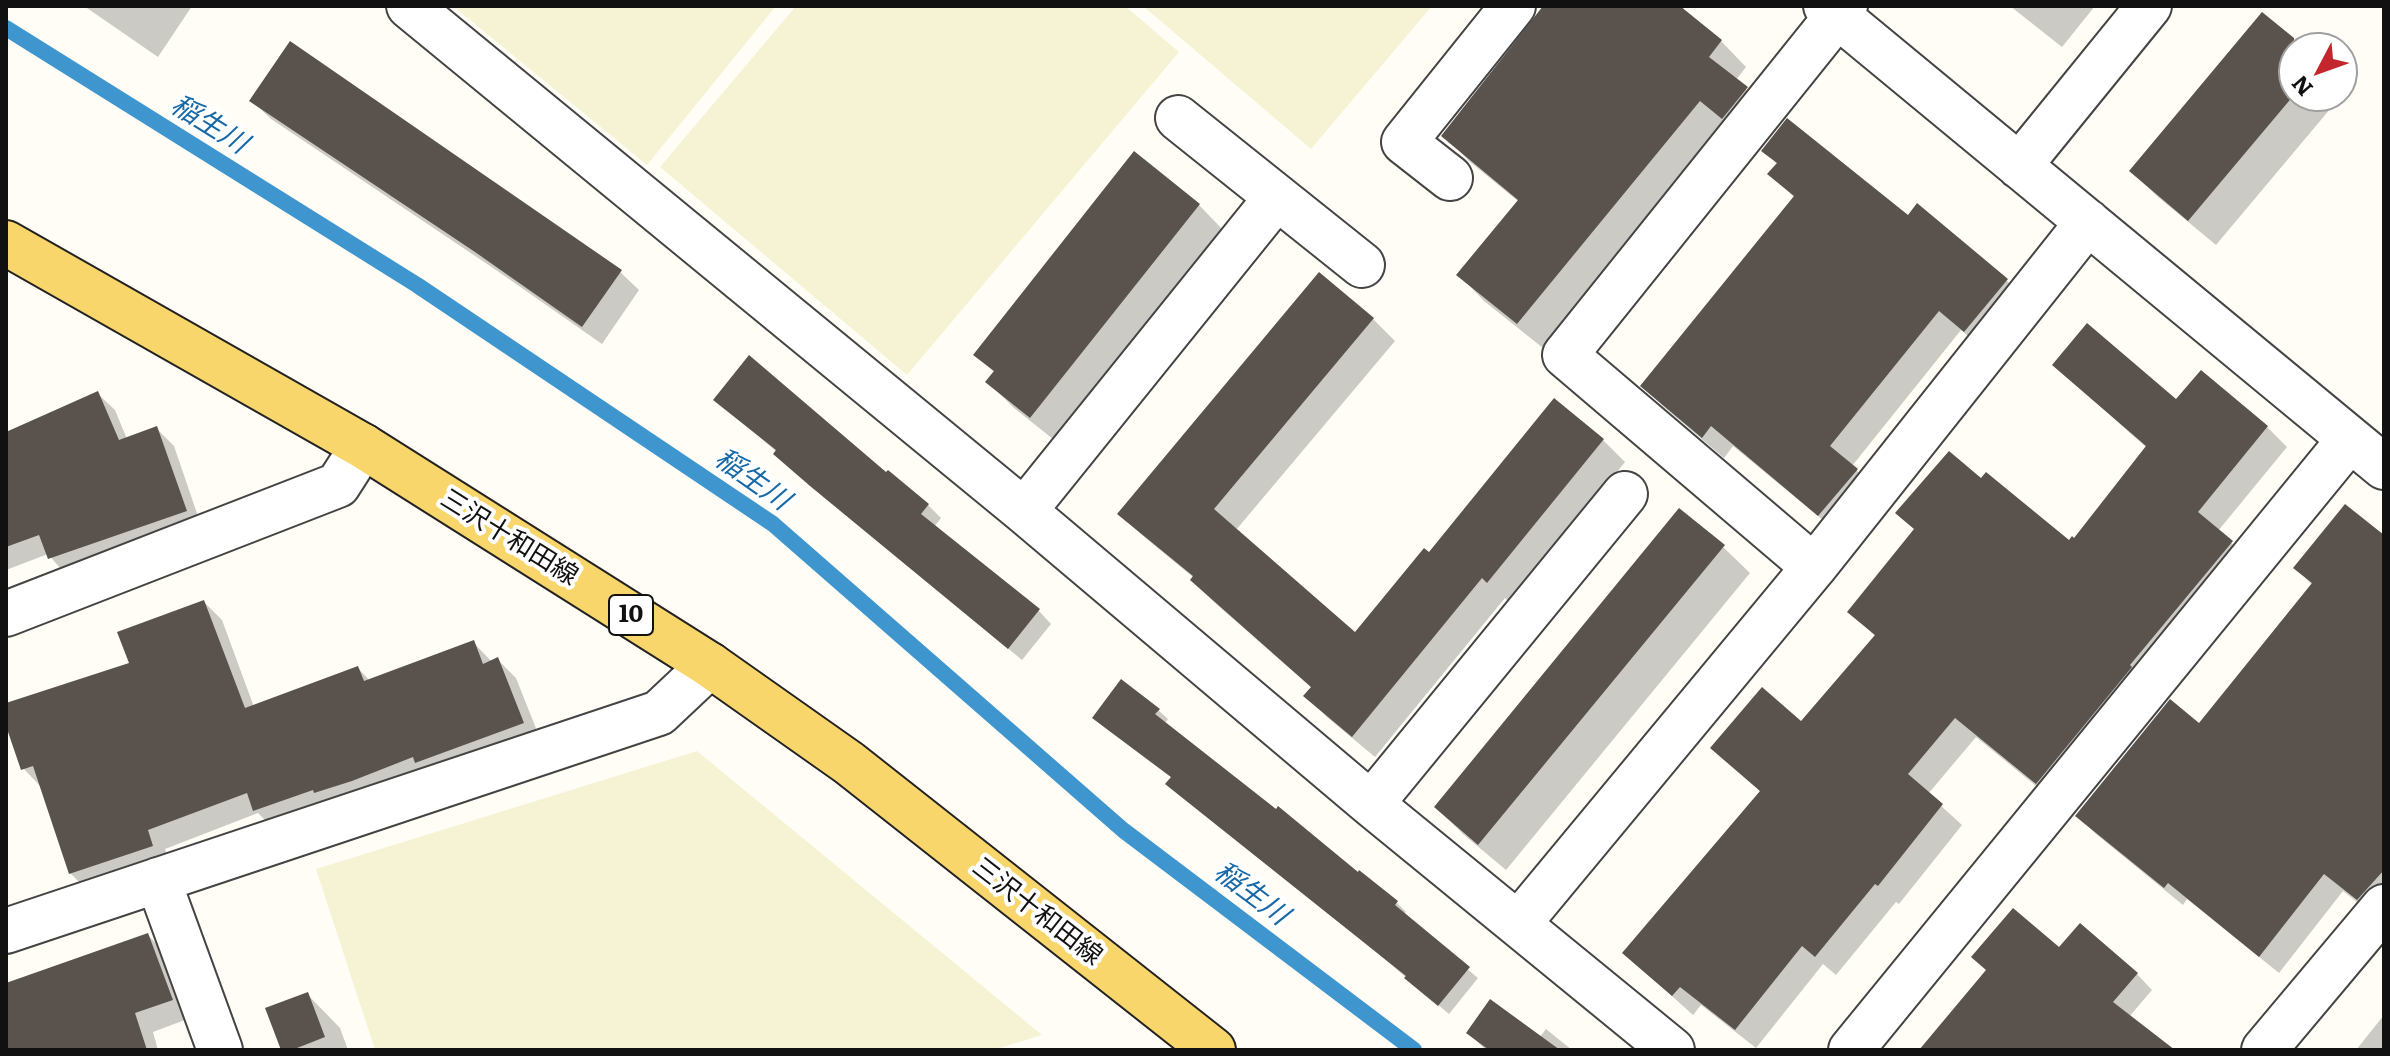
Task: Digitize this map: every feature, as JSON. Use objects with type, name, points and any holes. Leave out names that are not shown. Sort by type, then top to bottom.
[{"type":"main road","name":"三沢十和田線","points":[[6,243],[363,446],[710,665],[849,763],[1213,1050]]},
{"type":"street","points":[[409,6],[1024,511],[1371,804],[1672,1050]]},
{"type":"street","points":[[1450,178],[1404,142],[1513,6]]},
{"type":"street","points":[[2019,166],[2149,6]]},
{"type":"street","points":[[1814,567],[1565,355],[1836,9],[2019,166],[2384,467]]},
{"type":"street","points":[[1178,118],[1362,265]]},
{"type":"street","points":[[1024,511],[1277,197]]},
{"type":"street","points":[[1518,924],[1814,567],[2088,222]]},
{"type":"street","points":[[1851,1050],[2350,439]]},
{"type":"street","points":[[6,614],[338,485],[363,446]]},
{"type":"street","points":[[1371,804],[1625,494]]},
{"type":"street","points":[[6,931],[659,713],[710,665]]},
{"type":"street","points":[[158,880],[220,1050]]},
{"type":"street","points":[[2264,1050],[2384,907]]},
{"type":"shaded area","points":[[453,6],[776,6],[647,165]]},
{"type":"shaded area","points":[[796,6],[1125,6],[1179,52],[907,375],[660,167]]},
{"type":"shaded area","points":[[1143,6],[1432,6],[1311,149]]},
{"type":"shaded area","points":[[697,751],[1042,1035],[993,1050],[375,1050],[316,869]]},
{"type":"building","points":[[1543,6],[1680,6],[1722,40],[1709,57],[1748,87],[1722,119],[1700,101],[1517,324],[1456,275],[1518,200],[1441,136]]},
{"type":"building","points":[[2262,12],[2287,32],[2278,32],[2280,112],[2188,221],[2129,171]]},
{"type":"building","points":[[290,41],[622,270],[582,327],[249,101]]},
{"type":"building","points":[[1787,118],[1908,215],[1917,203],[2008,279],[1964,332],[1939,311],[1830,446],[1858,469],[1818,516],[1711,426],[1702,438],[1640,386],[1794,196],[1767,174],[1777,163],[1761,151]]},
{"type":"building","points":[[1134,151],[1200,204],[1030,418],[985,382],[994,371],[973,355]]},
{"type":"building","points":[[1319,272],[1374,318],[1214,509],[1355,632],[1424,548],[1429,552],[1554,398],[1604,439],[1487,583],[1482,578],[1352,737],[1303,696],[1311,687],[1190,580],[1193,576],[1117,514]]},
{"type":"building","points":[[2087,323],[2176,399],[2201,370],[2268,426],[2198,512],[2233,541],[2036,784],[1955,718],[1908,774],[1943,804],[1878,886],[1875,884],[1815,957],[1802,946],[1735,1030],[1680,987],[1672,996],[1622,953],[1760,791],[1710,748],[1762,687],[1801,721],[1875,635],[1847,612],[1914,529],[1895,513],[1949,451],[1981,478],[1986,472],[2069,540],[2072,536],[2074,538],[2146,446],[2052,365]]},
{"type":"building","points":[[749,355],[886,472],[888,470],[929,504],[921,514],[1040,609],[1008,649],[810,486],[773,454],[776,450],[713,400]]},
{"type":"building","points":[[98,391],[119,440],[157,426],[187,511],[48,559],[39,535],[6,547],[6,432]]},
{"type":"building","points":[[2345,504],[2384,535],[2384,870],[2357,900],[2324,874],[2259,957],[2168,883],[2164,888],[2075,816],[2170,699],[2199,723],[2312,583],[2293,568]]},
{"type":"building","points":[[1679,508],[1725,545],[1478,845],[1434,807]]},
{"type":"building","points":[[204,600],[245,708],[358,666],[364,681],[474,640],[483,664],[498,657],[524,723],[415,763],[413,757],[352,781],[314,793],[313,790],[253,811],[247,793],[148,830],[153,846],[69,874],[33,766],[21,770],[6,726],[6,703],[129,663],[117,632]]},
{"type":"building","points":[[1121,679],[1160,709],[1155,714],[1398,901],[1395,905],[1470,967],[1438,1006],[1404,978],[1406,976],[1165,784],[1171,777],[1092,718]]},
{"type":"building","points":[[2013,908],[2059,947],[2080,923],[2138,973],[2113,1002],[2175,1050],[1919,1050],[1986,970],[1971,957]]},
{"type":"building","points":[[148,933],[173,1000],[135,1013],[147,1050],[6,1050],[6,983]]},
{"type":"building","points":[[308,992],[325,1037],[292,1050],[281,1050],[265,1008]]},
{"type":"building","points":[[1490,999],[1560,1050],[1489,1050],[1466,1033]]},
{"type":"waterway","name":"稲生川","points":[[6,28],[417,285],[773,524],[1123,830],[1414,1050]]}]
